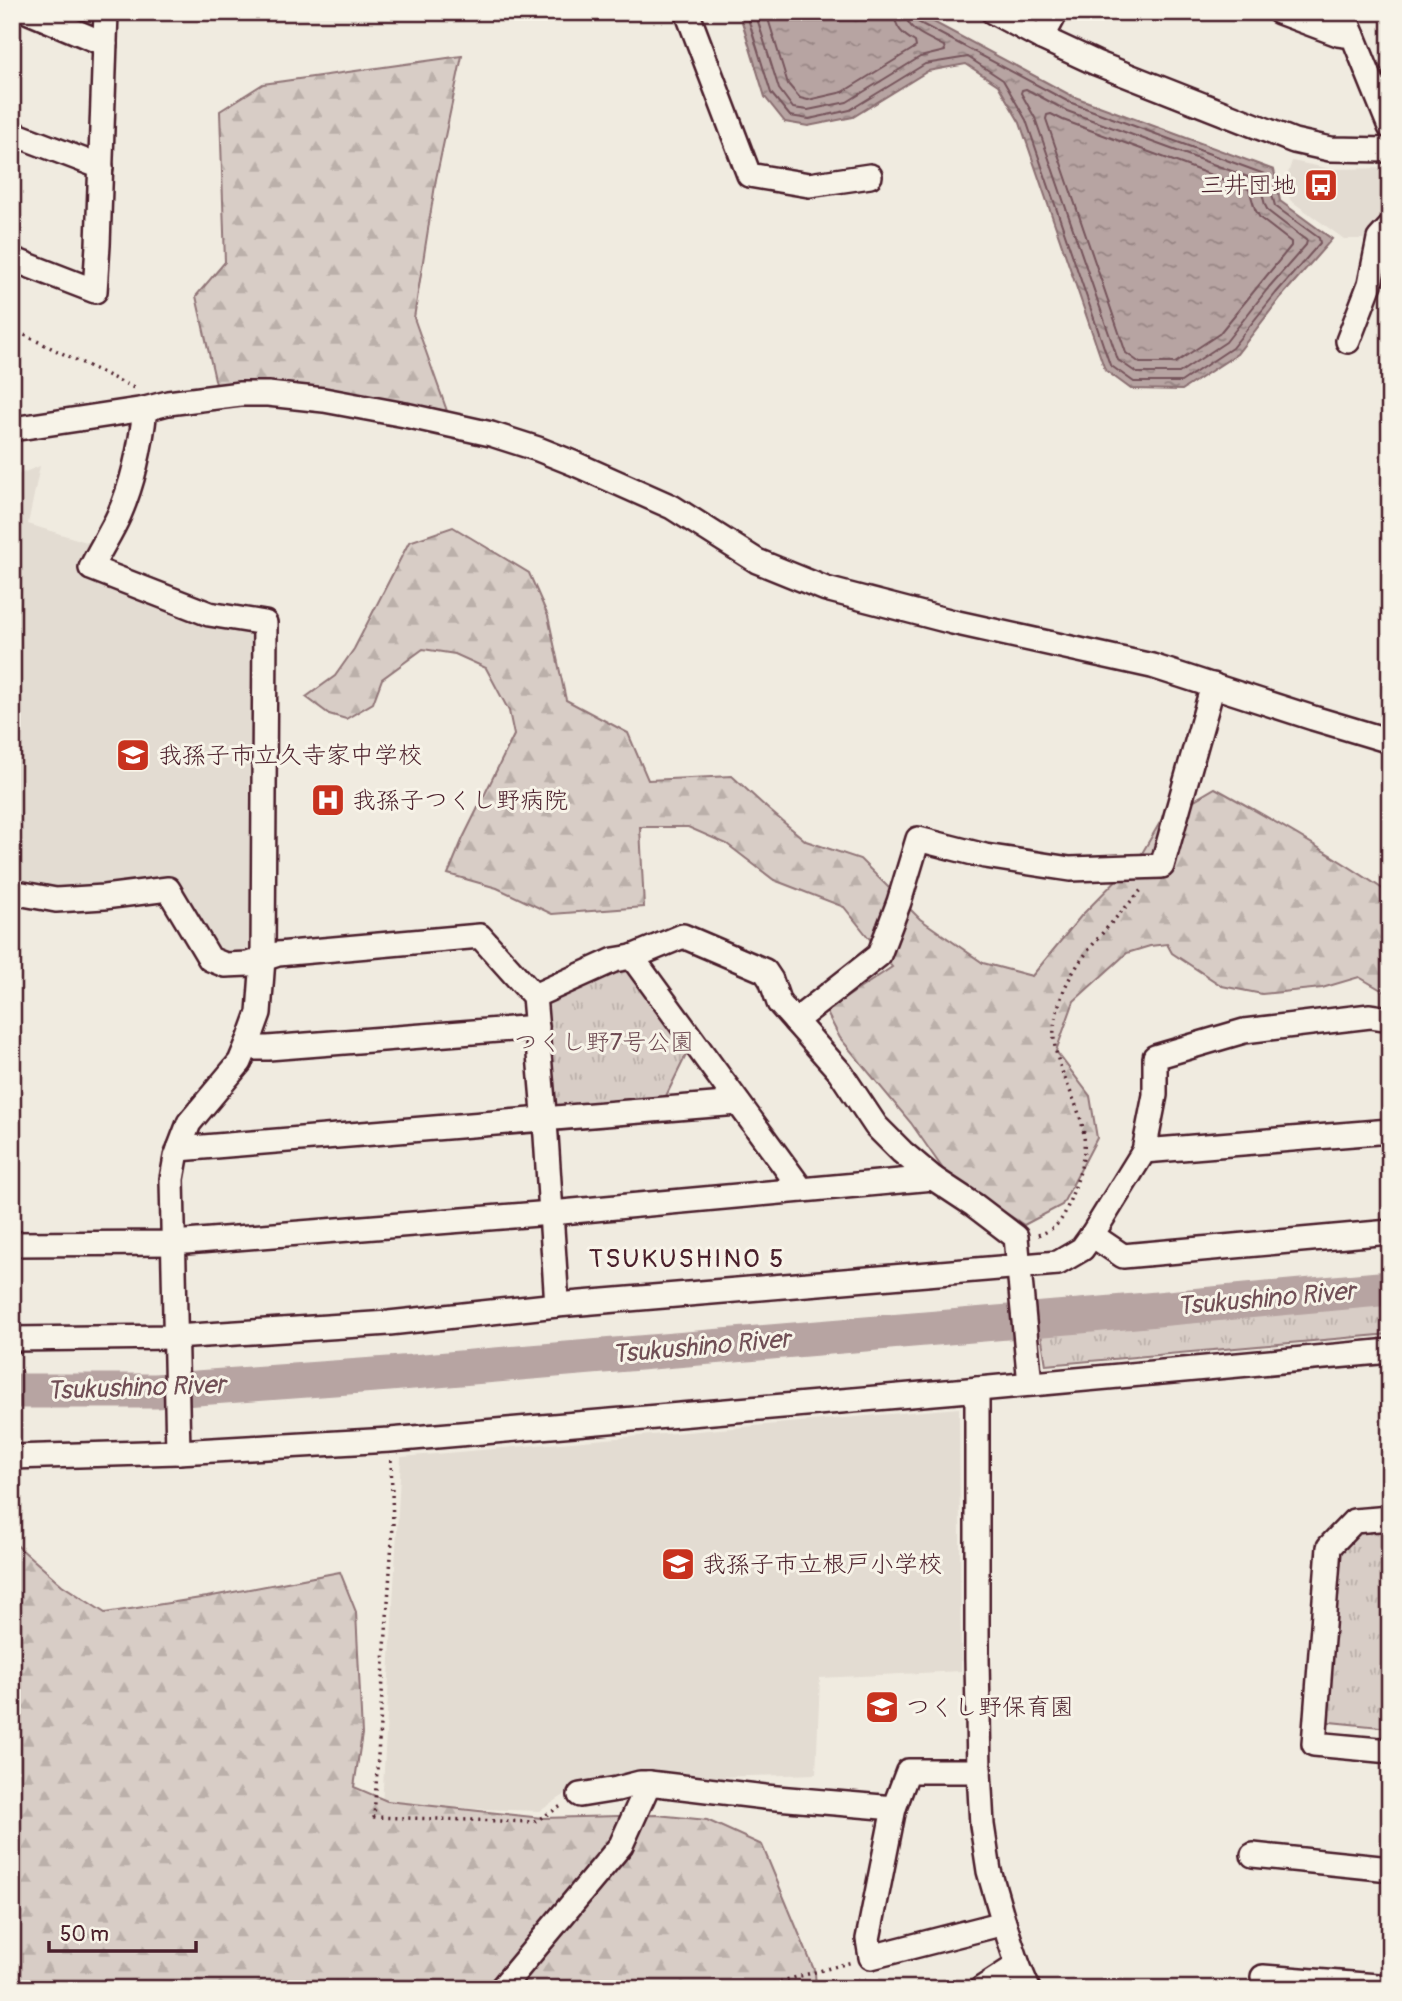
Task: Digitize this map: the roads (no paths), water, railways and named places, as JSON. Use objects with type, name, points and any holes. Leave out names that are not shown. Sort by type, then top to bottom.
[{"type":"street","points":[[29,12],[106,44]]},
{"type":"street","points":[[12,259],[95,291],[106,12]]},
{"type":"street","points":[[687,12],[749,175],[810,185],[870,176]]},
{"type":"street","points":[[993,12],[1096,64],[1294,141],[1330,149],[1390,150]]},
{"type":"street","points":[[1042,38],[1056,12]]},
{"type":"street","points":[[1279,12],[1338,34],[1353,36]]},
{"type":"street","points":[[1343,12],[1390,127]]},
{"type":"street","points":[[12,133],[101,167]]},
{"type":"street","points":[[1348,341],[1370,284],[1378,239],[1390,227]]},
{"type":"street","points":[[12,429],[145,410],[168,403],[240,394],[268,394],[351,405],[491,434],[573,463],[672,507],[757,561],[826,589],[953,622],[1152,666],[1390,740]]},
{"type":"street","points":[[145,410],[135,473],[119,516],[91,568],[209,614],[265,623],[263,959],[259,1013],[240,1062],[190,1123],[179,1149],[172,1179],[178,1452]]},
{"type":"street","points":[[795,1021],[879,955],[918,839],[985,856],[1070,869],[1162,866],[1213,685]]},
{"type":"street","points":[[12,891],[56,900],[168,889],[211,959],[225,965],[248,964],[278,954],[480,936],[534,996],[557,1305]]},
{"type":"street","points":[[534,996],[614,960],[632,957],[683,936],[765,971],[779,1003],[840,1072],[876,1126],[933,1178],[1016,1237],[1030,1384]]},
{"type":"street","points":[[632,957],[802,1190]]},
{"type":"street","points":[[12,1339],[175,1337],[389,1323],[557,1305],[1058,1262],[1082,1249],[1144,1151],[1154,1095],[1155,1057],[1244,1031],[1370,1016],[1390,1019]]},
{"type":"street","points":[[248,1043],[255,1048],[268,1048],[537,1027]]},
{"type":"street","points":[[179,1149],[738,1103]]},
{"type":"street","points":[[1144,1151],[1390,1131]]},
{"type":"street","points":[[12,1244],[173,1243],[551,1213],[933,1178]]},
{"type":"street","points":[[1092,1235],[1123,1256],[1390,1232]]},
{"type":"street","points":[[12,1457],[178,1452],[390,1440],[1390,1351]]},
{"type":"street","points":[[977,1389],[976,1537],[982,1825],[989,1871],[1028,1989]]},
{"type":"street","points":[[1390,1518],[1354,1521],[1329,1547],[1314,1744],[1390,1751]]},
{"type":"street","points":[[979,1771],[908,1771],[894,1808],[868,1939],[871,1957],[1004,1923]]},
{"type":"street","points":[[580,1795],[649,1783],[765,1797],[894,1808]]},
{"type":"street","points":[[501,1989],[621,1845],[649,1783]]},
{"type":"street","points":[[1253,1856],[1390,1869]]},
{"type":"street","points":[[981,1989],[1018,1965]]},
{"type":"street","points":[[1263,1977],[1390,1987]]},
{"type":"water","points":[[739,12],[915,12],[1072,96],[1274,170],[1280,201],[1332,239],[1281,297],[1237,354],[1182,390],[1131,389],[1105,370],[1020,123],[998,85],[966,64],[928,71],[853,117],[808,126],[785,122],[765,97]]},
{"type":"waterway","name":"Tsukushino River","points":[[12,1391],[155,1391],[389,1374],[1390,1288]]},
{"type":"place","name":"三井団地","points":[[1321,185]]},
{"type":"place","name":"我孫子市立久寺家中学校","points":[[133,755]]},
{"type":"place","name":"我孫子つくし野病院","points":[[328,800]]},
{"type":"place","name":"我孫子市立根戸小学校","points":[[678,1564]]},
{"type":"place","name":"つくし野保育園","points":[[882,1707]]},
{"type":"district","name":"TSUKUSHINO 5","points":[[687,1259]]},
{"type":"park label","name":"つくし野7号公園","points":[[604,1042]]}]
